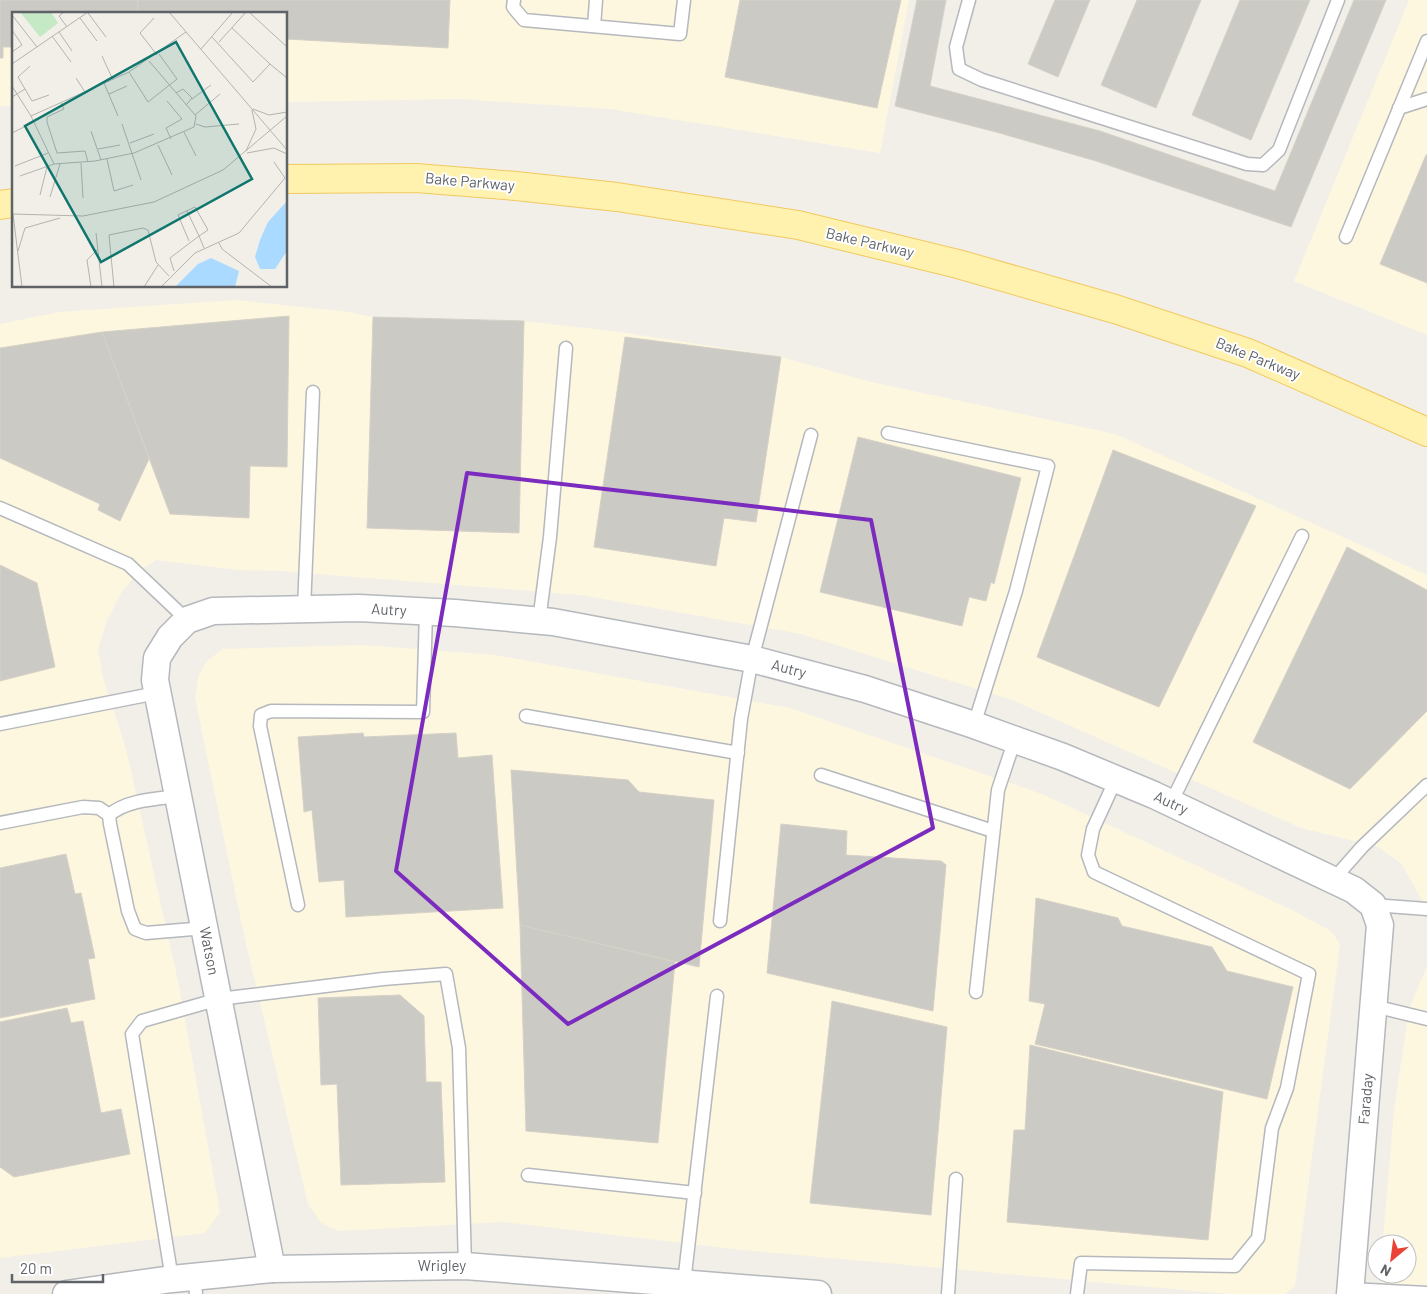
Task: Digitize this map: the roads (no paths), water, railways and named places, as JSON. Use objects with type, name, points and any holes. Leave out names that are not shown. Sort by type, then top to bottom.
[{"type":"main road","name":"Bake Parkway","points":[[288,178],[416,178],[516,186],[617,197],[798,225],[958,264],[1115,309],[1248,353],[1427,432]]},
{"type":"street","name":"Autry","points":[[178,628],[213,611],[359,608],[539,621],[752,659],[865,689],[1015,739],[1116,779],[1354,890],[1373,906]]},
{"type":"street","name":"Watson","points":[[178,628],[157,658],[155,680],[272,1269]]},
{"type":"street","name":"Faraday","points":[[1350,1292],[1380,925],[1373,906]]},
{"type":"street","name":"Wrigley","points":[[66,1294],[188,1283],[272,1269],[465,1266],[610,1286],[684,1283],[817,1294]]},
{"type":"lane","points":[[514,0],[513,7],[524,20],[680,34],[684,0]]},
{"type":"lane","points":[[594,26],[596,0]]},
{"type":"lane","points":[[969,0],[956,47],[958,69],[982,80],[1247,164],[1263,165],[1279,150],[1338,0]]},
{"type":"lane","points":[[1346,236],[1427,41]]},
{"type":"lane","points":[[1399,108],[1427,99]]},
{"type":"lane","points":[[539,621],[550,537],[566,348]]},
{"type":"lane","points":[[304,609],[314,392]]},
{"type":"lane","points":[[888,433],[1048,466],[1016,591],[974,725]]},
{"type":"lane","points":[[720,921],[741,719],[752,659],[811,435]]},
{"type":"lane","points":[[0,508],[128,564],[178,628]]},
{"type":"lane","points":[[1171,803],[1302,536]]},
{"type":"lane","points":[[298,905],[260,726],[261,715],[271,711],[423,712],[426,612]]},
{"type":"lane","points":[[0,724],[157,693]]},
{"type":"lane","points":[[526,716],[738,753]]},
{"type":"lane","points":[[976,992],[998,790],[1015,739]]},
{"type":"lane","points":[[822,775],[994,832]]},
{"type":"lane","points":[[1078,1294],[1081,1263],[1234,1266],[1258,1238],[1272,1128],[1287,1088],[1309,974],[1094,872],[1088,855],[1093,830],[1116,779]]},
{"type":"lane","points":[[1333,880],[1362,847],[1427,785]]},
{"type":"lane","points":[[109,815],[117,809],[130,804],[178,796]]},
{"type":"lane","points":[[0,823],[82,807],[98,808],[109,815],[128,911],[135,928],[146,933],[205,928]]},
{"type":"lane","points":[[1373,906],[1427,909]]},
{"type":"lane","points":[[188,1283],[132,1034],[142,1021],[219,998],[383,979],[446,974],[459,1048],[465,1266]]},
{"type":"lane","points":[[684,1283],[717,996]]},
{"type":"lane","points":[[1374,1006],[1427,1019]]},
{"type":"lane","points":[[528,1175],[695,1193]]},
{"type":"lane","points":[[948,1294],[956,1179]]},
{"type":"lane","points":[[1350,1292],[1427,1292]]}]
